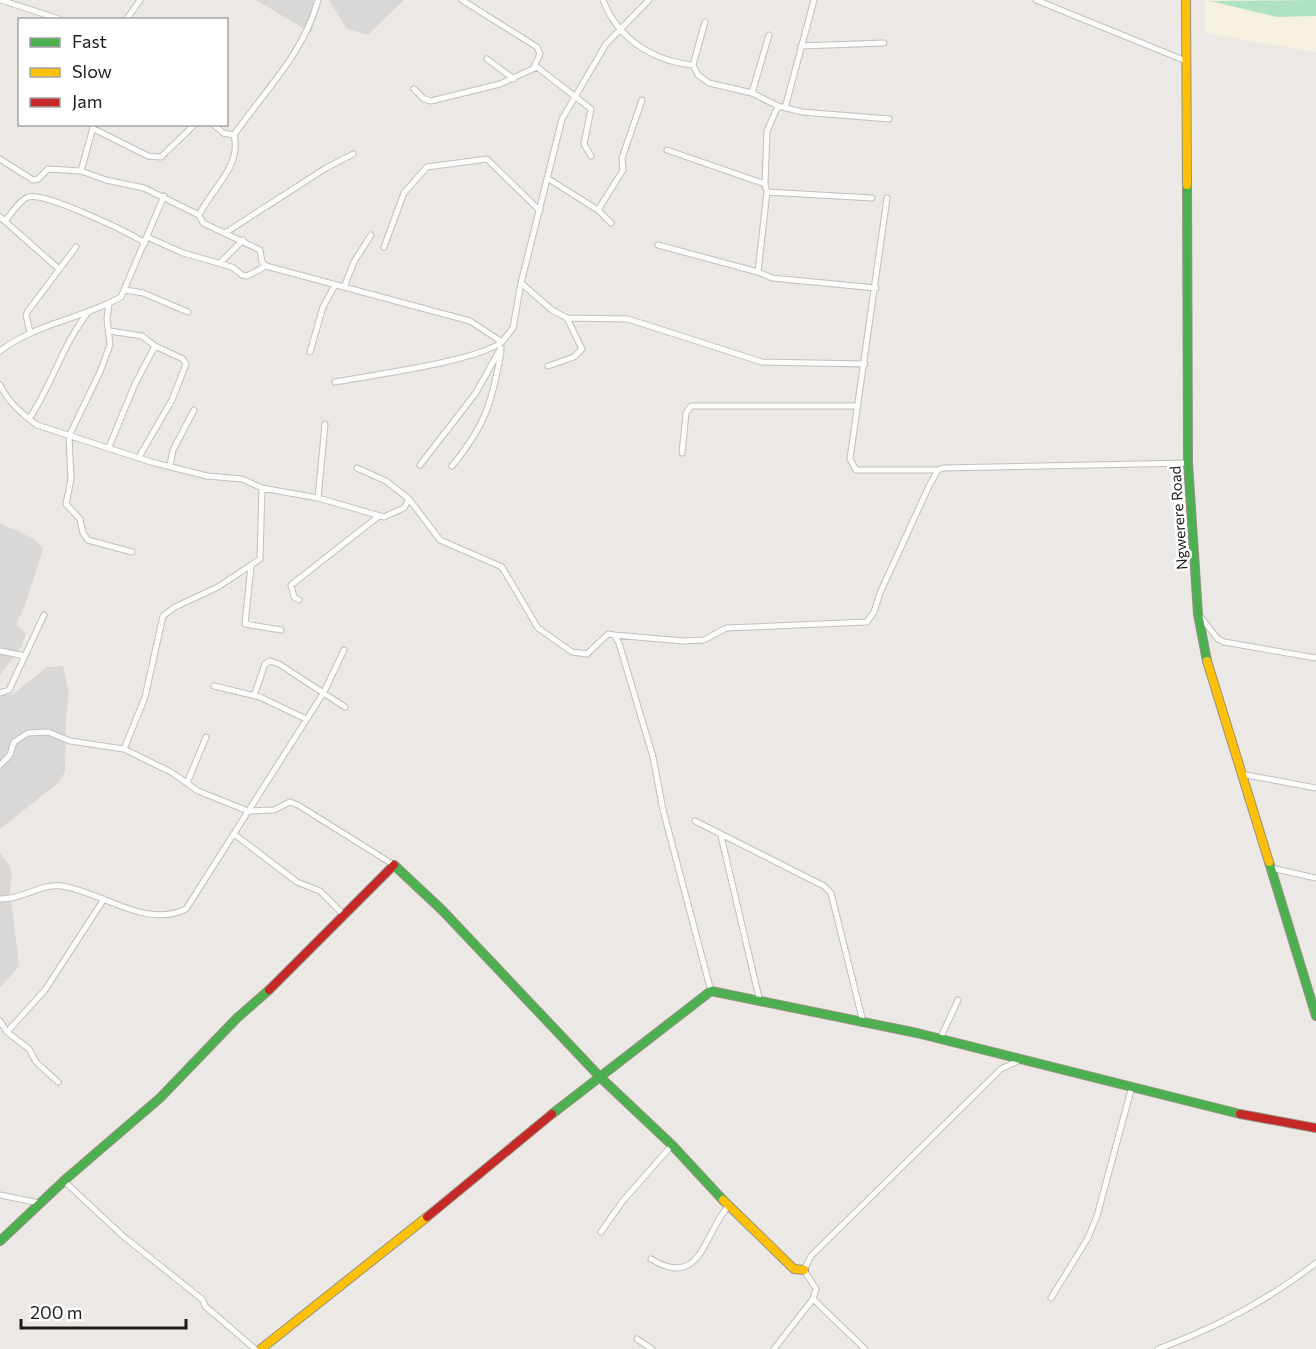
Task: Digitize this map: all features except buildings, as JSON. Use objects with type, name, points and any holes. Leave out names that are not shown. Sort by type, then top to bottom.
[{"type":"street","points":[[0,0],[56,18]]},
{"type":"street","points":[[127,18],[140,0]]},
{"type":"street","points":[[199,214],[230,168],[236,152],[234,135],[256,103],[282,75],[309,26],[318,0]]},
{"type":"street","points":[[414,90],[424,99],[431,101],[514,79],[534,67],[539,49],[462,0]]},
{"type":"street","points":[[603,0],[620,30],[647,52],[674,62],[693,64]]},
{"type":"street","points":[[420,465],[475,394],[513,328],[521,283],[562,119],[603,48],[649,0]]},
{"type":"street","points":[[758,272],[767,192],[765,184],[767,131],[781,107],[814,0]]},
{"type":"street","points":[[1036,0],[1186,62]]},
{"type":"street","name":"Ngwerere Road","points":[[1186,0],[1188,464],[1198,614],[1206,657],[1240,774],[1316,1016]]},
{"type":"street","points":[[705,22],[693,64],[698,75],[709,83],[752,93],[781,107],[802,112],[889,119]]},
{"type":"street","points":[[752,93],[769,35]]},
{"type":"street","points":[[801,46],[884,43]]},
{"type":"street","points":[[487,59],[514,79]]},
{"type":"street","points":[[534,67],[576,97],[592,112],[584,144],[591,156]]},
{"type":"street","points":[[598,210],[623,170],[622,158],[642,100]]},
{"type":"street","points":[[81,171],[94,127],[148,156],[161,157],[193,126]]},
{"type":"street","points":[[215,126],[223,133],[234,135]]},
{"type":"street","points":[[667,150],[765,184]]},
{"type":"street","points":[[225,233],[326,168],[353,154]]},
{"type":"street","points":[[0,159],[33,180],[38,179],[48,169],[81,171],[164,196],[199,214],[203,223],[260,250],[262,262],[266,266],[470,321],[502,345]]},
{"type":"street","points":[[384,247],[404,193],[417,175],[427,167],[434,165],[487,159],[540,211]]},
{"type":"street","points":[[547,178],[598,210],[611,222]]},
{"type":"street","points":[[767,192],[872,198]]},
{"type":"street","points":[[0,351],[30,332],[121,297],[164,196]]},
{"type":"street","points":[[59,269],[3,219],[22,201],[35,198],[80,212],[146,240],[220,263],[247,276],[266,266]]},
{"type":"street","points":[[887,198],[850,459],[855,470],[938,470],[958,466],[1188,464]]},
{"type":"street","points":[[345,287],[354,262],[371,235]]},
{"type":"street","points":[[220,263],[243,240]]},
{"type":"street","points":[[658,245],[758,272],[772,278],[876,288]]},
{"type":"street","points":[[30,332],[27,322],[28,311],[76,247]]},
{"type":"street","points":[[521,283],[552,310],[567,318],[628,319],[762,362],[865,364]]},
{"type":"street","points":[[310,352],[323,307],[335,285]]},
{"type":"street","points":[[125,290],[143,293],[188,312]]},
{"type":"street","points":[[110,303],[107,319],[110,345],[100,372],[69,436],[71,479],[67,508],[80,519],[83,534],[88,540],[132,552]]},
{"type":"street","points":[[29,419],[46,391],[70,335],[88,310]]},
{"type":"street","points":[[548,366],[574,357],[582,349],[567,318]]},
{"type":"street","points":[[110,331],[142,336],[183,359],[186,364],[172,400],[139,458]]},
{"type":"street","points":[[110,447],[135,384],[155,345]]},
{"type":"street","points":[[335,382],[431,363],[502,345]]},
{"type":"street","points":[[452,466],[470,445],[490,404],[497,381],[502,345]]},
{"type":"street","points":[[0,385],[7,399],[37,425],[139,458],[207,476],[242,479],[262,488],[318,498],[384,517],[404,508],[408,499]]},
{"type":"street","points":[[682,453],[686,413],[691,406],[858,406]]},
{"type":"street","points":[[170,465],[173,450],[195,410]]},
{"type":"street","points":[[318,498],[325,424]]},
{"type":"street","points":[[357,468],[386,481],[408,499],[440,540],[502,567],[538,627],[572,652],[587,654],[608,634],[683,641],[704,640],[726,628],[867,622],[874,612],[880,593],[938,470]]},
{"type":"street","points":[[124,749],[145,698],[163,616],[175,607],[218,587],[260,559],[262,552],[262,488]]},
{"type":"street","points":[[299,600],[294,597],[291,585],[379,516]]},
{"type":"street","points":[[251,566],[245,624],[281,630]]},
{"type":"street","points":[[1198,614],[1218,639],[1224,642],[1316,658]]},
{"type":"street","points":[[0,693],[9,690],[44,615]]},
{"type":"street","points":[[614,635],[619,643],[653,757],[663,810],[711,992]]},
{"type":"street","points":[[0,899],[14,899],[52,886],[73,888],[138,912],[177,914],[193,901],[324,692],[344,650]]},
{"type":"street","points":[[0,651],[25,656]]},
{"type":"street","points":[[254,696],[265,664],[270,661],[279,664],[345,707]]},
{"type":"street","points":[[214,686],[254,696],[306,719]]},
{"type":"street","points":[[0,765],[10,755],[14,742],[28,733],[48,732],[70,741],[124,749],[198,791],[248,811],[274,810],[290,802],[298,805],[394,865],[442,910],[601,1078],[672,1145],[729,1205],[794,1269],[804,1270]]},
{"type":"street","points":[[187,783],[206,737]]},
{"type":"street","points":[[1240,774],[1316,788]]},
{"type":"street","points":[[695,821],[824,885],[831,893],[863,1022]]},
{"type":"street","points":[[234,834],[297,882],[320,891],[345,916]]},
{"type":"street","points":[[722,836],[760,1002]]},
{"type":"street","points":[[0,1241],[160,1098],[237,1018],[287,975],[394,865]]},
{"type":"street","points":[[1269,867],[1316,878]]},
{"type":"street","points":[[8,1032],[45,990],[70,956],[104,899]]},
{"type":"street","points":[[261,1349],[533,1129],[711,992],[940,1039],[1085,1074],[1131,1090],[1316,1128]]},
{"type":"street","points":[[940,1039],[957,1000]]},
{"type":"street","points":[[0,1021],[8,1032],[29,1049],[36,1062],[58,1082]]},
{"type":"street","points":[[804,1270],[811,1256],[1001,1069],[1022,1059]]},
{"type":"street","points":[[1052,1298],[1088,1238],[1097,1216],[1131,1090]]},
{"type":"street","points":[[601,1232],[638,1183],[672,1145]]},
{"type":"street","points":[[65,1182],[123,1236],[203,1300],[205,1306],[255,1349]]},
{"type":"street","points":[[0,1195],[40,1203]]},
{"type":"street","points":[[651,1259],[666,1268],[678,1269],[697,1260],[719,1216],[729,1205]]},
{"type":"street","points":[[1158,1349],[1225,1323],[1284,1287],[1316,1263]]},
{"type":"street","points":[[774,1349],[813,1299],[816,1288],[804,1270]]},
{"type":"street","points":[[813,1299],[865,1349]]},
{"type":"street","points":[[637,1339],[652,1349]]},
{"type":"shaded area","points":[[256,0],[321,0],[311,33]]},
{"type":"shaded area","points":[[329,0],[404,0],[368,35],[347,29]]},
{"type":"shaded area","points":[[1205,0],[1316,0],[1316,52],[1206,33]]},
{"type":"shaded area","points":[[0,523],[34,539],[43,549],[24,608],[16,624],[26,634],[22,646],[0,675]]},
{"type":"shaded area","points":[[63,666],[69,693],[65,772],[58,783],[0,829],[0,692],[12,695],[47,667]]},
{"type":"shaded area","points":[[0,853],[10,866],[12,875],[10,892],[19,966],[0,988]]},
{"type":"green space","points":[[1316,0],[1316,16],[1277,17],[1210,1]]},
{"type":"traffic: fast","points":[[1187,185],[1188,463],[1198,614],[1207,661]]},
{"type":"traffic: fast","points":[[1269,862],[1316,1016]]},
{"type":"traffic: fast","points":[[394,865],[442,910],[601,1078],[672,1145],[723,1200]]},
{"type":"traffic: fast","points":[[0,1241],[67,1178],[160,1098],[237,1018],[269,990]]},
{"type":"traffic: fast","points":[[552,1114],[711,991],[917,1033],[1240,1114]]},
{"type":"traffic: slow","points":[[1186,0],[1187,185]]},
{"type":"traffic: slow","points":[[1207,661],[1269,862]]},
{"type":"traffic: slow","points":[[723,1200],[794,1269],[804,1270]]},
{"type":"traffic: slow","points":[[261,1349],[427,1217]]},
{"type":"traffic: jam","points":[[269,990],[394,865]]},
{"type":"traffic: jam","points":[[427,1217],[552,1114]]},
{"type":"traffic: jam","points":[[1240,1114],[1316,1128]]}]
